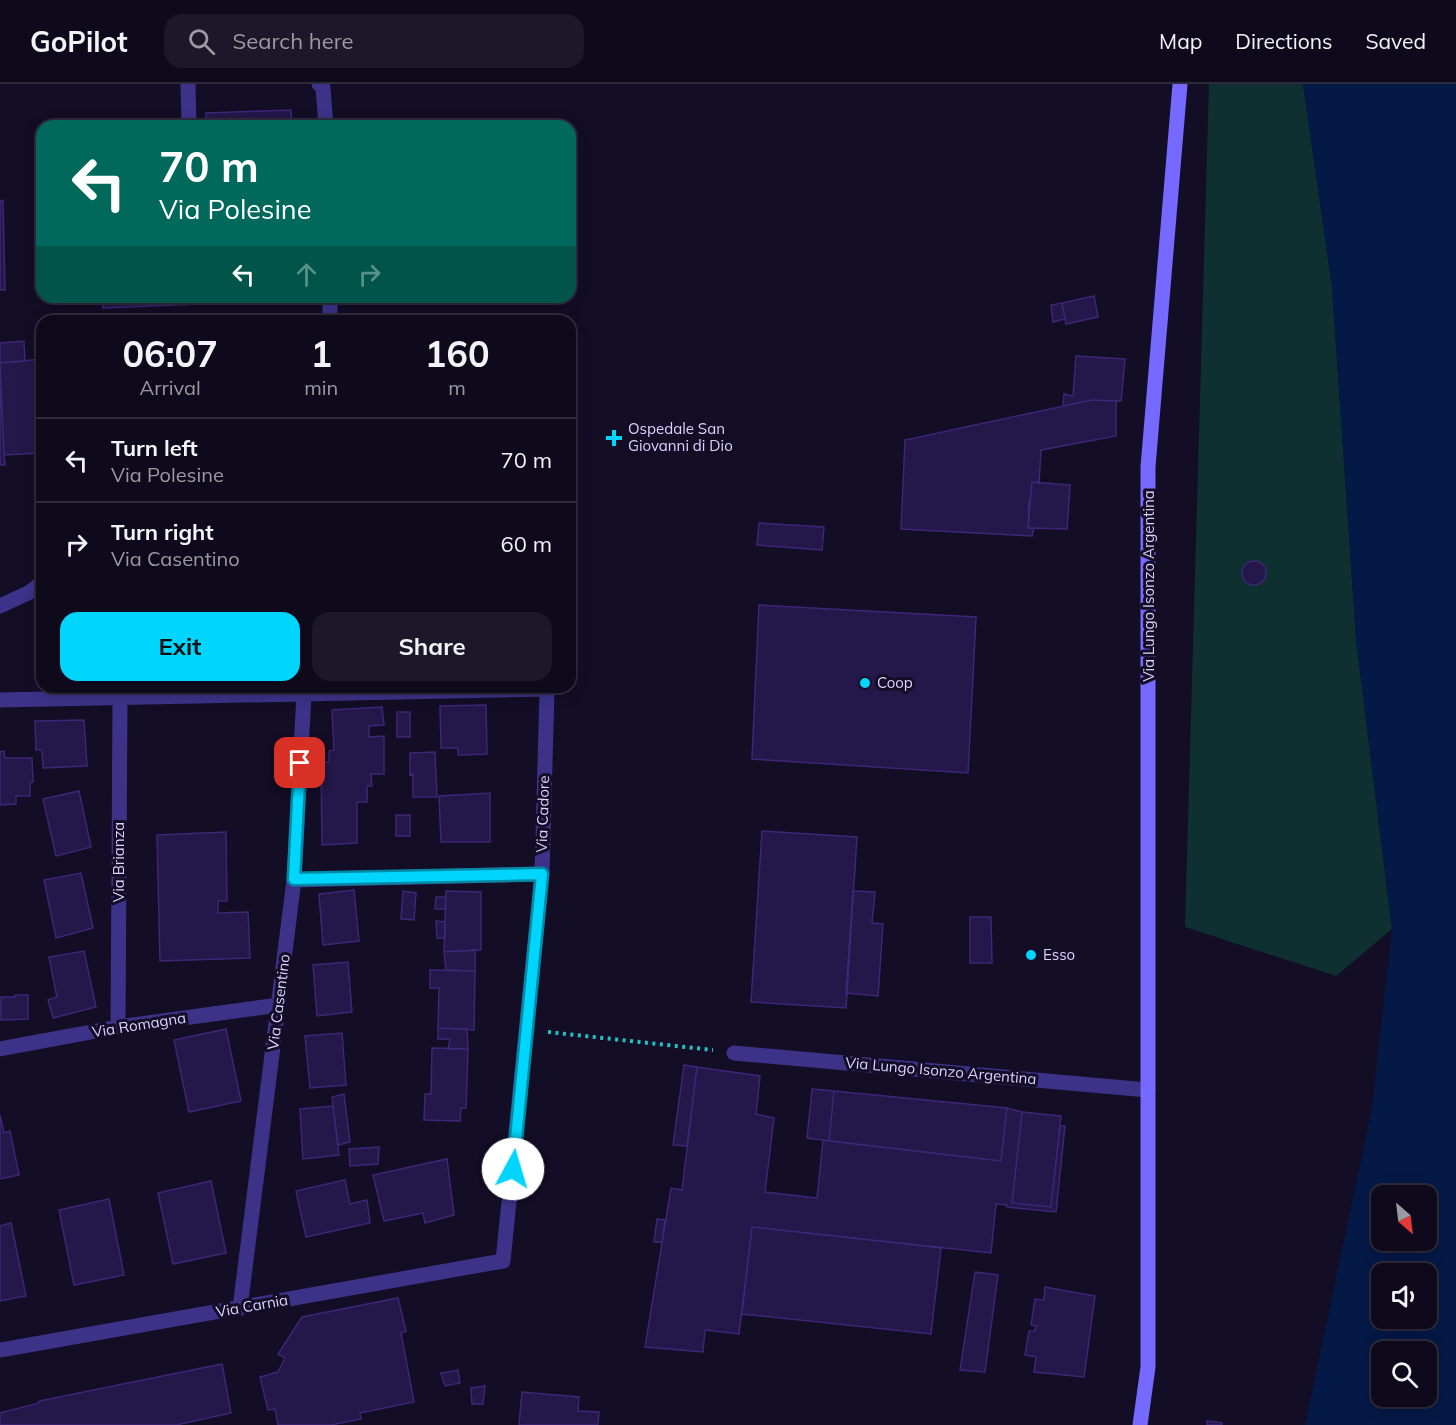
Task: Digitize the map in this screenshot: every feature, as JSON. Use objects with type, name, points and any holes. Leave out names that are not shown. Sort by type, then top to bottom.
[{"type":"main road","name":"Via Lungo Isonzo Argentina","points":[[1140,1425],[1148,1367],[1150,796],[1148,467],[1179,84]]},
{"type":"street","points":[[188,84],[189,120]]},
{"type":"street","points":[[319,84],[323,88],[326,120]]},
{"type":"street","points":[[0,606],[35,593]]},
{"type":"street","points":[[0,700],[312,693]]},
{"type":"street","name":"Via Cadore","points":[[503,1261],[542,874],[547,693]]},
{"type":"street","name":"Via Casentino","points":[[240,1308],[294,879],[304,694]]},
{"type":"street","name":"Via Brianza","points":[[118,1027],[120,698]]},
{"type":"street","points":[[294,879],[542,874]]},
{"type":"street","name":"Via Romagna","points":[[0,1049],[118,1027],[279,1005]]},
{"type":"street","name":"Via Lungo Isonzo Argentina","points":[[734,1053],[1148,1090]]},
{"type":"street","name":"Via Carnia","points":[[0,1350],[503,1261]]},
{"type":"path","points":[[526,1030],[734,1053]]},
{"type":"green space","points":[[1209,84],[1303,84],[1332,287],[1356,639],[1392,929],[1336,976],[1185,927]]},
{"type":"water","points":[[1303,84],[1456,84],[1456,1425],[1305,1425],[1372,1108],[1392,929],[1356,639],[1332,287]]},
{"type":"building","points":[[291,110],[292,120],[206,120],[206,113]]},
{"type":"building","points":[[3,200],[5,290],[0,290],[0,201]]},
{"type":"building","points":[[1094,296],[1098,317],[1066,324],[1062,303]]},
{"type":"building","points":[[103,303],[199,303],[199,304],[103,308]]},
{"type":"building","points":[[1062,303],[1065,319],[1053,322],[1051,305]]},
{"type":"building","points":[[24,341],[25,361],[0,363],[0,343]]},
{"type":"building","points":[[1076,356],[1125,359],[1121,401],[1092,400],[1063,406],[1064,394],[1073,396]]},
{"type":"building","points":[[36,360],[36,453],[4,455],[0,363]]},
{"type":"building","points":[[0,372],[4,455],[5,465],[0,465]]},
{"type":"building","points":[[1092,400],[1116,401],[1116,436],[1041,450],[1039,483],[1032,482],[1029,502],[1028,528],[1034,528],[1032,536],[901,529],[905,440]]},
{"type":"building","points":[[1032,482],[1070,485],[1067,529],[1028,528]]},
{"type":"building","points":[[759,523],[824,527],[822,550],[757,545]]},
{"type":"building","points":[[1254,561],[1259,562],[1265,568],[1265,578],[1259,584],[1254,585],[1249,584],[1243,578],[1242,573],[1243,568],[1249,562]]},
{"type":"building","name":"Coop","points":[[759,605],[976,617],[968,773],[752,759]]},
{"type":"building","points":[[486,705],[487,754],[458,755],[458,748],[441,748],[440,706]]},
{"type":"building","points":[[382,707],[384,725],[369,726],[369,737],[384,736],[384,774],[371,774],[372,786],[367,786],[367,802],[357,802],[357,843],[322,845],[321,763],[329,762],[329,751],[334,750],[332,710]]},
{"type":"building","points":[[397,712],[410,712],[410,737],[397,737]]},
{"type":"building","points":[[84,720],[87,766],[43,768],[42,750],[36,750],[35,721]]},
{"type":"building","points":[[4,751],[5,758],[32,758],[33,782],[30,783],[30,796],[16,796],[16,804],[0,805],[0,752]]},
{"type":"building","points":[[435,752],[437,797],[413,797],[410,753]]},
{"type":"building","points":[[79,791],[91,847],[56,856],[43,799]]},
{"type":"building","points":[[490,793],[490,842],[441,842],[439,796]]},
{"type":"building","points":[[396,815],[410,815],[410,836],[396,836]]},
{"type":"building","points":[[762,831],[857,837],[846,1008],[751,1002]]},
{"type":"building","points":[[226,832],[227,901],[218,901],[218,913],[248,912],[250,958],[160,961],[157,835]]},
{"type":"building","points":[[81,873],[93,928],[56,938],[44,880]]},
{"type":"building","points":[[354,890],[359,941],[323,945],[319,894]]},
{"type":"building","points":[[403,891],[416,893],[414,920],[401,919]]},
{"type":"building","points":[[446,891],[481,892],[481,950],[444,952]]},
{"type":"building","points":[[853,891],[875,892],[872,923],[883,924],[878,996],[846,993]]},
{"type":"building","points":[[436,897],[446,897],[445,909],[435,909]]},
{"type":"building","points":[[970,917],[991,917],[992,963],[970,963]]},
{"type":"building","points":[[436,921],[445,922],[445,938],[437,938]]},
{"type":"building","points":[[475,950],[475,971],[446,970],[444,952]]},
{"type":"building","points":[[84,951],[96,1007],[53,1018],[48,1000],[57,997],[49,957]]},
{"type":"building","points":[[348,962],[352,1012],[317,1016],[313,965]]},
{"type":"building","points":[[430,970],[475,971],[474,1030],[438,1028],[439,988],[430,988]]},
{"type":"building","points":[[15,995],[28,995],[28,1019],[1,1020],[1,997],[15,997]]},
{"type":"building","points":[[438,1028],[467,1029],[468,1049],[448,1049],[450,1039],[438,1039]]},
{"type":"building","points":[[226,1029],[241,1101],[189,1112],[174,1040]]},
{"type":"building","points":[[342,1033],[346,1085],[310,1088],[305,1036]]},
{"type":"building","points":[[432,1048],[468,1049],[466,1108],[461,1108],[460,1121],[424,1120],[425,1094],[431,1094]]},
{"type":"building","points":[[684,1065],[697,1067],[687,1146],[673,1145]]},
{"type":"building","points":[[697,1067],[760,1076],[756,1114],[774,1118],[765,1192],[817,1198],[823,1140],[1001,1161],[1007,1108],[1022,1112],[1012,1203],[1051,1207],[1060,1126],[1065,1126],[1056,1212],[996,1204],[991,1253],[752,1227],[739,1334],[705,1330],[703,1352],[645,1347],[671,1188],[682,1190]]},
{"type":"building","points":[[812,1089],[834,1091],[829,1141],[807,1138]]},
{"type":"building","points":[[834,1091],[1007,1108],[1001,1161],[829,1141]]},
{"type":"building","points":[[344,1094],[350,1142],[338,1145],[332,1097]]},
{"type":"building","points":[[333,1106],[339,1155],[303,1159],[300,1109]]},
{"type":"building","points":[[1022,1112],[1061,1116],[1051,1207],[1012,1203]]},
{"type":"building","points":[[0,1115],[4,1133],[10,1131],[19,1175],[0,1179]]},
{"type":"building","points":[[379,1147],[378,1164],[350,1166],[349,1149]]},
{"type":"building","points":[[447,1159],[454,1215],[425,1223],[423,1213],[384,1221],[373,1175]]},
{"type":"building","points":[[345,1180],[350,1204],[367,1200],[370,1223],[306,1237],[296,1191]]},
{"type":"building","points":[[211,1181],[226,1253],[173,1264],[158,1193]]},
{"type":"building","points":[[109,1199],[124,1275],[74,1285],[59,1210]]},
{"type":"building","points":[[657,1219],[665,1220],[662,1242],[654,1242]]},
{"type":"building","points":[[11,1223],[26,1296],[0,1301],[0,1226]]},
{"type":"building","points":[[752,1227],[941,1248],[931,1334],[742,1314]]},
{"type":"building","points":[[975,1272],[998,1275],[985,1372],[960,1370]]},
{"type":"building","points":[[1045,1287],[1095,1296],[1084,1377],[1034,1372],[1036,1357],[1025,1355],[1029,1331],[1035,1331],[1036,1326],[1031,1325],[1035,1299],[1044,1300]]},
{"type":"building","points":[[398,1298],[406,1331],[401,1333],[414,1402],[360,1413],[361,1419],[331,1425],[278,1425],[275,1409],[268,1410],[260,1377],[278,1372],[285,1358],[278,1354],[302,1317]]},
{"type":"building","points":[[222,1364],[231,1413],[176,1425],[0,1425],[0,1413],[39,1403],[39,1401]]},
{"type":"building","points":[[458,1370],[460,1383],[445,1386],[441,1373]]},
{"type":"building","points":[[485,1386],[483,1404],[472,1404],[471,1388]]},
{"type":"building","points":[[522,1392],[579,1397],[578,1411],[599,1412],[598,1425],[519,1425]]},
{"type":"building","points":[[1207,1421],[1222,1423],[1222,1425],[1207,1425]]},
{"type":"place","name":"Ospedale San Giovanni di Dio","points":[[614,438]]},
{"type":"place","name":"Coop","points":[[865,683]]},
{"type":"place","name":"Esso","points":[[1031,955]]},
{"type":"route","points":[[300,763],[294,879],[542,874],[513,1169]]}]
